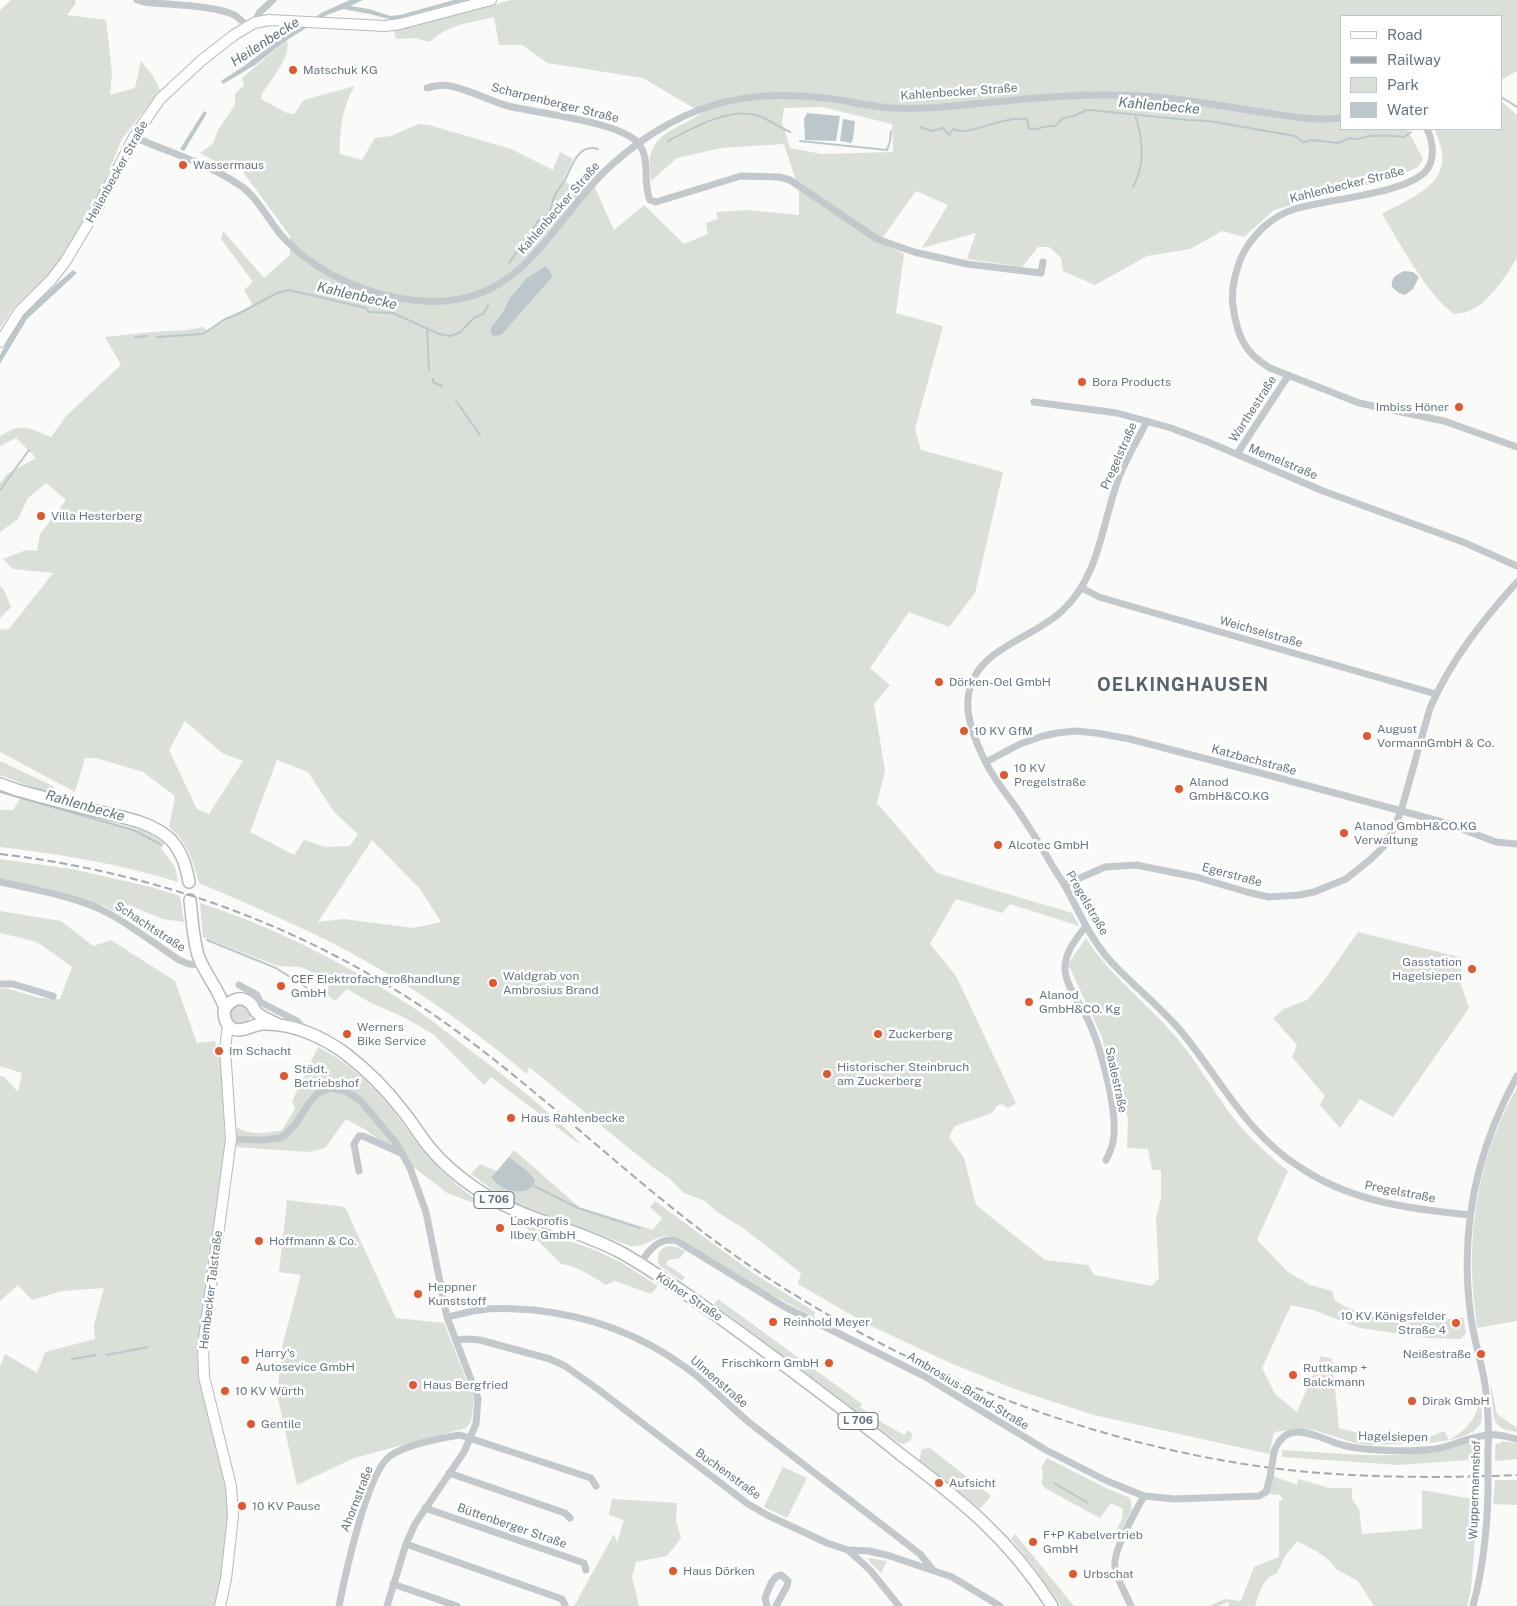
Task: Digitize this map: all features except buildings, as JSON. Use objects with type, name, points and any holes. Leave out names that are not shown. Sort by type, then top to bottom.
[{"type":"main road","name":"Heilenbecker Straße","points":[[0,342],[19,312],[51,280],[65,262],[98,208],[134,137],[155,106],[171,87],[202,60],[251,25],[269,20],[384,26],[491,0]]},
{"type":"main road","points":[[0,784],[152,827],[166,836],[176,847],[185,863],[189,882]]},
{"type":"main road","name":"Kölner Straße","points":[[190,900],[196,944],[202,965],[215,985],[225,1009],[224,1017],[233,1028],[244,1029],[263,1024],[279,1025],[300,1030],[328,1041],[350,1056],[377,1081],[403,1110],[439,1158],[478,1190],[516,1211],[602,1244],[640,1264],[759,1346],[961,1502],[985,1523],[1011,1550],[1038,1584],[1052,1606]]},
{"type":"main road","name":"Kölner Straße","points":[[215,985],[236,999],[244,999],[249,1002],[255,1010],[279,1025]]},
{"type":"main road","points":[[225,1009],[228,1004],[236,999]]},
{"type":"main road","points":[[250,1026],[255,1017],[255,1010]]},
{"type":"main road","name":"Hembecker Talstraße","points":[[220,1606],[226,1579],[234,1516],[231,1486],[204,1377],[203,1346],[230,1139],[226,1060],[233,1028]]},
{"type":"street","points":[[137,0],[226,12],[251,25],[260,12],[273,0]]},
{"type":"street","name":"Scharpenberger Straße","points":[[427,88],[448,85],[507,105],[623,132],[639,143]]},
{"type":"street","name":"Kahlenbecker Straße","points":[[134,137],[239,184],[255,200],[278,232],[296,251],[314,265],[367,289],[421,301],[440,301],[478,294],[516,272],[545,244],[601,175],[639,143],[669,124],[698,110],[745,97],[775,95],[832,99],[894,108],[955,106],[1052,96],[1146,96],[1290,117],[1340,118]]},
{"type":"street","name":"Kahlenbecker Straße","points":[[1288,376],[1260,363],[1250,353],[1237,331],[1233,291],[1238,266],[1250,241],[1273,219],[1294,209],[1379,191],[1414,180],[1426,171],[1432,160],[1432,148],[1427,130]]},
{"type":"street","points":[[639,143],[646,159],[647,194],[650,200],[656,202],[741,176],[779,176],[796,184],[878,239],[914,252],[967,264],[1041,273],[1043,262]]},
{"type":"street","points":[[1288,376],[1359,403],[1444,421],[1517,447]]},
{"type":"street","name":"Warthestraße","points":[[1237,454],[1288,376]]},
{"type":"street","name":"Memelstraße","points":[[1034,402],[1117,413],[1147,420],[1208,442],[1323,491],[1463,542],[1517,566]]},
{"type":"street","name":"Pregelstraße","points":[[1147,420],[1116,485],[1102,540],[1082,588],[1062,611],[1039,628],[988,658],[976,674],[969,692],[968,702],[973,731],[999,786],[1023,817],[1096,942],[1121,973],[1182,1032],[1235,1106],[1256,1131],[1300,1168],[1328,1184],[1356,1195],[1394,1205],[1470,1215]]},
{"type":"street","name":"Egerstraße","points":[[1064,885],[1105,867],[1136,864],[1196,877],[1269,897],[1314,892],[1346,879],[1384,846],[1401,811],[1430,708],[1436,694],[1466,643],[1517,582]]},
{"type":"street","name":"Weichselstraße","points":[[1082,588],[1116,602],[1436,694]]},
{"type":"street","name":"Katzbachstraße","points":[[986,762],[1020,744],[1043,736],[1076,731],[1096,733],[1130,739],[1446,823],[1496,842],[1517,844]]},
{"type":"street","name":"Schachtstraße","points":[[0,882],[55,894],[92,906],[116,918],[179,960],[189,964],[202,965]]},
{"type":"street","name":"Saalestraße","points":[[1086,926],[1070,948],[1065,963],[1065,970],[1073,993],[1097,1043],[1106,1072],[1114,1129],[1113,1143],[1106,1160]]},
{"type":"street","points":[[0,984],[13,984],[53,996]]},
{"type":"street","name":"Kölner Straße","points":[[239,985],[257,995],[260,1002],[297,1021],[301,1026],[300,1030]]},
{"type":"street","name":"Wuppermannshof","points":[[1473,1606],[1483,1560],[1488,1493],[1489,1434],[1485,1386],[1471,1320],[1467,1250],[1470,1215],[1478,1172],[1490,1133],[1502,1104],[1517,1076]]},
{"type":"street","points":[[230,1139],[263,1140],[279,1138],[295,1126],[314,1097],[323,1090],[331,1088],[345,1091],[360,1100],[404,1154],[426,1212],[447,1317],[478,1398],[476,1424],[464,1452],[425,1508],[406,1544],[387,1606]]},
{"type":"street","points":[[359,1171],[354,1144],[359,1136],[404,1154]]},
{"type":"street","name":"Ambrosius-Brand-Straße","points":[[640,1264],[648,1252],[660,1242],[666,1240],[677,1241],[783,1306],[924,1376],[1046,1450],[1107,1481],[1144,1496],[1174,1499],[1260,1496],[1266,1492],[1270,1476]]},
{"type":"street","name":"Ulmenstraße","points":[[447,1317],[481,1310],[505,1308],[563,1313],[607,1326],[641,1340],[670,1356],[702,1379],[728,1405],[920,1554],[933,1571]]},
{"type":"street","name":"Buchenstraße","points":[[456,1340],[480,1340],[550,1359],[565,1366],[600,1390],[748,1504],[767,1515],[827,1543],[848,1550],[869,1551],[890,1556],[952,1577],[1000,1606]]},
{"type":"street","name":"Hagelsiepen","points":[[1270,1476],[1277,1443],[1283,1437],[1292,1433],[1309,1433],[1344,1446],[1405,1450],[1446,1447],[1489,1434],[1517,1438]]},
{"type":"street","name":"Ahornstraße","points":[[339,1606],[351,1548],[369,1494],[385,1460],[401,1451],[443,1438],[460,1435],[471,1438]]},
{"type":"street","points":[[471,1438],[591,1478],[596,1486]]},
{"type":"street","points":[[449,1473],[565,1513],[570,1518]]},
{"type":"street","points":[[1131,1606],[1117,1574],[1114,1560],[1144,1496]]},
{"type":"street","name":"Büttenberger Straße","points":[[425,1508],[584,1563],[586,1570]]},
{"type":"street","points":[[406,1544],[562,1598],[565,1605]]},
{"type":"street","points":[[848,1550],[875,1574],[899,1606]]},
{"type":"street","points":[[767,1606],[765,1598],[773,1579],[781,1575],[788,1581],[776,1606]]},
{"type":"street","points":[[393,1584],[457,1606]]},
{"type":"green space","points":[[11,0],[75,0],[76,3],[67,15],[106,20],[112,73],[110,95],[135,88],[141,61],[153,76],[160,90],[122,139],[100,192],[62,257],[51,273],[13,309],[0,328],[0,10]]},
{"type":"green space","points":[[511,0],[1517,0],[1517,71],[1502,79],[1502,15],[1340,15],[1340,130],[1408,130],[1423,159],[1418,167],[1391,179],[1274,210],[1244,237],[1222,231],[1190,249],[1147,256],[1095,285],[1063,271],[1061,258],[1049,247],[1038,247],[1022,267],[967,259],[976,233],[922,248],[948,205],[916,191],[880,241],[904,254],[896,313],[943,326],[915,429],[921,450],[1003,472],[975,593],[949,627],[909,612],[870,668],[890,685],[874,704],[885,771],[877,803],[937,873],[1072,913],[1079,926],[1010,904],[1002,913],[956,899],[930,944],[956,976],[1016,1103],[1008,1108],[1002,1104],[997,1106],[992,1113],[955,1126],[949,1137],[964,1158],[976,1205],[1045,1260],[1088,1265],[1094,1275],[1152,1286],[1159,1278],[1156,1218],[1161,1197],[1161,1170],[1152,1170],[1148,1149],[1127,1148],[1128,1118],[1125,1110],[1118,1106],[1116,1088],[1101,1035],[1068,964],[1086,938],[1106,965],[1183,1045],[1238,1124],[1262,1149],[1288,1171],[1257,1240],[1288,1272],[1310,1285],[1332,1291],[1335,1301],[1348,1308],[1375,1317],[1428,1322],[1463,1317],[1466,1333],[1461,1339],[1427,1338],[1360,1328],[1313,1310],[1291,1305],[1262,1368],[1275,1394],[1297,1412],[1321,1356],[1332,1359],[1339,1428],[1362,1434],[1429,1437],[1444,1431],[1449,1440],[1414,1444],[1368,1445],[1354,1443],[1325,1433],[1297,1429],[1274,1432],[1269,1454],[1094,1415],[1020,1391],[948,1362],[865,1323],[798,1284],[801,1273],[743,1228],[717,1212],[705,1201],[684,1193],[669,1178],[651,1166],[529,1067],[527,1074],[432,1002],[392,976],[329,941],[199,883],[192,859],[185,845],[169,827],[175,796],[143,772],[96,758],[85,758],[75,792],[0,752],[0,630],[9,629],[53,573],[13,569],[3,559],[26,550],[37,551],[40,534],[66,500],[46,483],[28,498],[18,519],[0,532],[0,483],[7,474],[36,458],[16,438],[0,446],[0,436],[14,429],[25,428],[51,437],[66,416],[121,365],[105,337],[202,327],[209,331],[228,317],[253,305],[244,290],[253,282],[221,239],[223,231],[264,278],[290,255],[290,236],[241,169],[230,169],[200,153],[213,144],[218,130],[235,105],[235,94],[244,85],[242,78],[287,40],[288,46],[283,61],[262,94],[261,99],[287,113],[294,114],[304,100],[355,86],[347,101],[343,119],[340,154],[362,160],[375,138],[391,136],[419,124],[429,125],[511,149],[553,170],[560,152],[573,159],[563,180],[578,190],[590,177],[614,230],[644,205],[684,244],[708,234],[706,223],[718,219],[716,212],[747,210],[799,215],[799,190],[784,144],[721,148],[677,158],[651,181],[650,157],[658,141],[671,130],[702,113],[643,78],[547,63],[522,45],[499,45],[494,17],[444,31],[430,42],[415,38],[396,39],[394,31]],"holes":[[[822,107],[892,124],[893,152],[822,154],[790,148],[782,122],[784,108]],[[185,721],[222,753],[243,761],[209,814],[197,809],[169,750]],[[277,760],[308,772],[334,812],[358,834],[350,846],[326,847],[304,840],[294,855],[250,832]],[[372,840],[420,889],[441,922],[414,928],[344,919],[318,922]]]},
{"type":"green space","points":[[1502,102],[1517,115],[1517,258],[1495,290],[1481,304],[1466,312],[1454,314],[1424,282],[1382,214],[1422,192],[1432,183],[1439,173],[1442,161],[1441,147],[1434,130],[1502,130]]},
{"type":"green space","points":[[0,586],[4,590],[11,607],[0,618]]},
{"type":"green space","points":[[0,761],[53,786],[58,793],[55,796],[0,775]]},
{"type":"green space","points":[[21,798],[144,831],[164,842],[161,848],[175,867],[178,882],[90,860],[0,847],[0,810],[13,810]]},
{"type":"green space","points":[[0,859],[72,869],[151,887],[180,896],[184,922],[163,919],[126,904],[122,916],[102,905],[0,879]]},
{"type":"green space","points":[[200,903],[283,935],[337,962],[389,992],[414,1008],[503,1075],[557,1120],[582,1145],[491,1077],[484,1085],[433,1034],[403,1017],[371,1003],[347,989],[335,1001],[326,994],[331,981],[301,967],[278,966],[203,937]]},
{"type":"green space","points":[[0,911],[61,921],[93,946],[111,940],[175,981],[197,1043],[215,1041],[222,1063],[225,1142],[216,1232],[197,1356],[205,1401],[216,1439],[228,1496],[229,1523],[215,1606],[0,1606],[0,1367],[5,1354],[37,1373],[45,1352],[95,1339],[94,1325],[104,1288],[62,1291],[32,1300],[18,1285],[0,1301],[0,1076],[3,1076],[18,1092],[22,1073],[0,1066],[0,989],[6,988],[40,998],[60,999],[72,967],[37,942],[0,933]]},
{"type":"green space","points":[[1358,932],[1463,958],[1460,981],[1469,1008],[1393,1117],[1360,1099],[1340,1128],[1320,1105],[1325,1096],[1292,1057],[1297,1045],[1273,1018],[1284,1009],[1307,1000],[1323,982]]},
{"type":"green space","points":[[240,1003],[250,1010],[251,1014],[244,1024],[240,1025],[230,1018],[229,1014],[236,1004]]},
{"type":"green space","points":[[318,1047],[348,1066],[366,1081],[391,1108],[436,1165],[458,1186],[482,1204],[447,1193],[366,1130],[346,1119],[325,1148],[308,1152],[236,1147],[237,1127],[252,1133],[282,1130],[295,1109],[292,1101]]},
{"type":"green space","points":[[1517,1088],[1517,1321],[1477,1328],[1472,1267],[1474,1221],[1482,1174],[1489,1152],[1506,1108]]},
{"type":"green space","points":[[514,1150],[579,1207],[653,1230],[662,1218],[650,1207],[655,1201],[753,1273],[815,1312],[814,1317],[748,1282],[679,1238],[661,1237],[640,1245],[630,1246],[516,1203],[498,1194],[471,1174],[480,1164],[497,1171]]},
{"type":"green space","points":[[287,1200],[345,1207],[396,1318],[444,1323],[474,1399],[471,1422],[466,1428],[354,1458],[297,1485],[277,1394],[283,1343],[301,1275],[279,1272]]},
{"type":"green space","points":[[527,1225],[597,1251],[622,1263],[658,1286],[651,1294],[615,1281],[606,1285],[579,1269],[561,1264],[529,1232]]},
{"type":"green space","points":[[668,1246],[685,1251],[680,1258],[668,1260],[666,1264],[685,1277],[682,1281],[660,1266],[658,1257],[660,1251]]},
{"type":"green space","points":[[718,1299],[862,1404],[860,1407],[883,1423],[904,1435],[909,1430],[912,1434],[911,1440],[904,1444],[899,1443],[714,1304]]},
{"type":"green space","points":[[1490,1381],[1497,1414],[1517,1428],[1517,1432],[1503,1429],[1494,1419]]},
{"type":"green space","points":[[1480,1391],[1482,1418],[1478,1427],[1449,1440],[1468,1426],[1472,1420],[1478,1407]]},
{"type":"green space","points":[[1472,1441],[1480,1445],[1481,1459],[1399,1465],[1282,1457],[1282,1450],[1353,1455],[1427,1453]]},
{"type":"green space","points":[[1502,1441],[1517,1443],[1517,1459],[1495,1461],[1496,1444]]},
{"type":"green space","points":[[930,1448],[991,1496],[980,1509],[919,1460],[922,1449]]},
{"type":"green space","points":[[1047,1458],[1130,1498],[1132,1509],[1116,1541],[1112,1539],[1122,1519],[1123,1509],[1111,1503],[1100,1518],[1045,1488],[1042,1484],[1043,1471],[1041,1468]]},
{"type":"green space","points":[[783,1467],[807,1478],[787,1518],[764,1507]]},
{"type":"green space","points":[[1273,1476],[1297,1485],[1298,1479],[1329,1488],[1352,1488],[1352,1499],[1359,1509],[1362,1534],[1422,1529],[1422,1490],[1478,1500],[1471,1589],[1467,1606],[1374,1606],[1358,1581],[1336,1569],[1329,1560],[1316,1551],[1297,1541],[1285,1556],[1277,1573],[1265,1582],[1255,1606],[1229,1606],[1228,1602],[1218,1606],[1209,1606],[1225,1599],[1241,1601],[1254,1567],[1279,1557],[1279,1501],[1283,1500],[1280,1495],[1269,1494]]},
{"type":"green space","points":[[1495,1480],[1517,1480],[1517,1505],[1493,1504]]},
{"type":"green space","points":[[612,1499],[677,1503],[676,1521],[681,1538],[667,1556],[636,1562],[632,1577],[639,1606],[574,1606],[614,1534],[617,1543],[624,1520],[609,1515]]},
{"type":"green space","points":[[1015,1534],[1074,1606],[1061,1606],[1011,1539]]},
{"type":"green space","points":[[868,1558],[887,1561],[881,1573],[870,1562]]},
{"type":"water","points":[[350,0],[363,0],[350,6],[369,9],[390,16],[454,0],[467,0],[392,20],[343,9],[327,15],[287,40],[255,65],[223,84],[221,81],[244,66],[269,47],[275,40],[301,28],[321,13]]},
{"type":"water","points":[[204,111],[207,113],[184,151],[180,149]]},
{"type":"water","points":[[807,113],[840,116],[836,141],[805,140],[804,119]]},
{"type":"water","points":[[843,119],[855,121],[851,143],[840,141]]},
{"type":"water","points":[[546,266],[553,276],[501,335],[494,336],[491,333],[491,328],[510,298],[527,278]]},
{"type":"water","points":[[73,270],[77,273],[27,319],[0,364],[0,355],[19,320],[29,308]]},
{"type":"water","points":[[1404,271],[1413,272],[1419,277],[1413,289],[1405,295],[1392,287],[1392,281],[1395,277]]},
{"type":"water","points":[[509,1157],[535,1180],[531,1188],[523,1191],[508,1190],[491,1178]]},
{"type":"waterway","name":"Kahlenbecke","points":[[1502,98],[1517,107]]},
{"type":"waterway","name":"Kahlenbecke","points":[[920,127],[932,131],[943,128],[949,135],[953,129],[961,131],[973,130],[1003,121],[1026,119],[1028,128],[1035,129],[1055,126],[1063,118],[1090,110],[1209,121],[1295,136],[1303,142],[1312,140],[1338,143],[1350,138],[1359,139],[1379,135],[1404,137],[1411,132]]},
{"type":"waterway","name":"Kahlenbecke","points":[[668,141],[712,120],[736,114],[759,116],[790,132]]},
{"type":"waterway","points":[[1133,187],[1140,169],[1142,151],[1135,115]]},
{"type":"waterway","name":"Kahlenbecke","points":[[800,141],[887,150],[891,131]]},
{"type":"waterway","name":"Kahlenbecke","points":[[509,263],[539,220],[549,213],[555,195],[577,156],[586,149],[598,149]]},
{"type":"waterway","name":"Kahlenbecke","points":[[157,337],[203,334],[225,319],[277,293],[289,290],[366,308],[369,312],[393,313],[439,334],[450,336],[459,333],[474,318],[484,313],[488,305]]},
{"type":"waterway","points":[[427,330],[429,370]]},
{"type":"waterway","name":"Kahlenbecke","points":[[135,337],[147,336]]},
{"type":"waterway","points":[[433,379],[433,382],[442,386]]},
{"type":"waterway","points":[[456,401],[480,435]]},
{"type":"waterway","name":"Kahlenbecke","points":[[0,490],[29,450]]},
{"type":"waterway","name":"Rahlenbecke","points":[[0,792],[133,830],[162,845]]},
{"type":"waterway","name":"Rahlenbecke","points":[[207,940],[276,968],[307,988]]},
{"type":"waterway","name":"Rahlenbecke","points":[[534,1186],[578,1208],[640,1228]]},
{"type":"waterway","points":[[106,1355],[148,1347]]},
{"type":"waterway","points":[[72,1359],[96,1355]]},
{"type":"waterway","name":"Rahlenbecke","points":[[1054,1483],[1088,1503]]},
{"type":"railway","points":[[0,854],[63,863],[125,877],[186,894],[245,915],[303,940],[359,969],[414,1001],[503,1066],[645,1186],[756,1270],[817,1309],[881,1344],[947,1375],[1015,1403],[1084,1427],[1155,1446],[1226,1461],[1298,1471],[1353,1475],[1435,1477],[1517,1475]]},
{"type":"place","name":"Matschuk KG","points":[[293,70]]},
{"type":"place","name":"Wassermaus","points":[[183,165]]},
{"type":"place","name":"Bora Products","points":[[1082,382]]},
{"type":"place","name":"Imbiss Höner","points":[[1459,407]]},
{"type":"place","name":"Villa Hesterberg","points":[[41,516]]},
{"type":"place","name":"Dörken-Oel GmbH","points":[[939,682]]},
{"type":"place","name":"10 KV GfM","points":[[964,731]]},
{"type":"place","name":"August VormannGmbH & Co.","points":[[1367,736]]},
{"type":"place","name":"10 KV Pregelstraße","points":[[1004,775]]},
{"type":"place","name":"Alanod GmbH&CO.KG","points":[[1179,789]]},
{"type":"place","name":"Alanod GmbH&CO.KG Verwaltung","points":[[1344,833]]},
{"type":"place","name":"Alcotec GmbH","points":[[998,845]]},
{"type":"place","name":"Gasstation Hagelsiepen","points":[[1472,969]]},
{"type":"place","name":"Waldgrab von Ambrosius Brand","points":[[493,983]]},
{"type":"place","name":"CEF Elektrofachgroßhandlung GmbH","points":[[281,986]]},
{"type":"place","name":"Alanod GmbH&CO. Kg","points":[[1029,1002]]},
{"type":"place","name":"Werners Bike Service","points":[[347,1034]]},
{"type":"place","name":"Zuckerberg","points":[[878,1034]]},
{"type":"place","name":"Im Schacht","points":[[219,1051]]},
{"type":"place","name":"Historischer Steinbruch am Zuckerberg","points":[[827,1074]]},
{"type":"place","name":"Städt. Betriebshof","points":[[284,1076]]},
{"type":"place","name":"Haus Rahlenbecke","points":[[511,1118]]},
{"type":"place","name":"Lackprofis Ilbey GmbH","points":[[500,1228]]},
{"type":"place","name":"Hoffmann & Co.","points":[[259,1241]]},
{"type":"place","name":"Heppner Kunststoff","points":[[418,1294]]},
{"type":"place","name":"Reinhold Meyer","points":[[773,1322]]},
{"type":"place","name":"10 KV Königsfelder Straße 4","points":[[1456,1323]]},
{"type":"place","name":"Neißestraße","points":[[1481,1354]]},
{"type":"place","name":"Harry's Autosevice GmbH","points":[[245,1360]]},
{"type":"place","name":"Frischkorn GmbH","points":[[829,1363]]},
{"type":"place","name":"Ruttkamp + Balckmann","points":[[1293,1375]]},
{"type":"place","name":"Haus Bergfried","points":[[413,1385]]},
{"type":"place","name":"10 KV Würth","points":[[225,1391]]},
{"type":"place","name":"Dirak GmbH","points":[[1412,1401]]},
{"type":"place","name":"Gentile","points":[[251,1424]]},
{"type":"place","name":"Aufsicht","points":[[939,1483]]},
{"type":"place","name":"10 KV Pause","points":[[242,1506]]},
{"type":"place","name":"F+P Kabelvertrieb GmbH","points":[[1033,1542]]},
{"type":"place","name":"Haus Dörken","points":[[673,1571]]},
{"type":"place","name":"Urbschat","points":[[1073,1574]]},
{"type":"district","name":"OELKINGHAUSEN","points":[[1183,685]]},
{"type":"water label","name":"Heilenbecke","points":[[265,42]]}]
